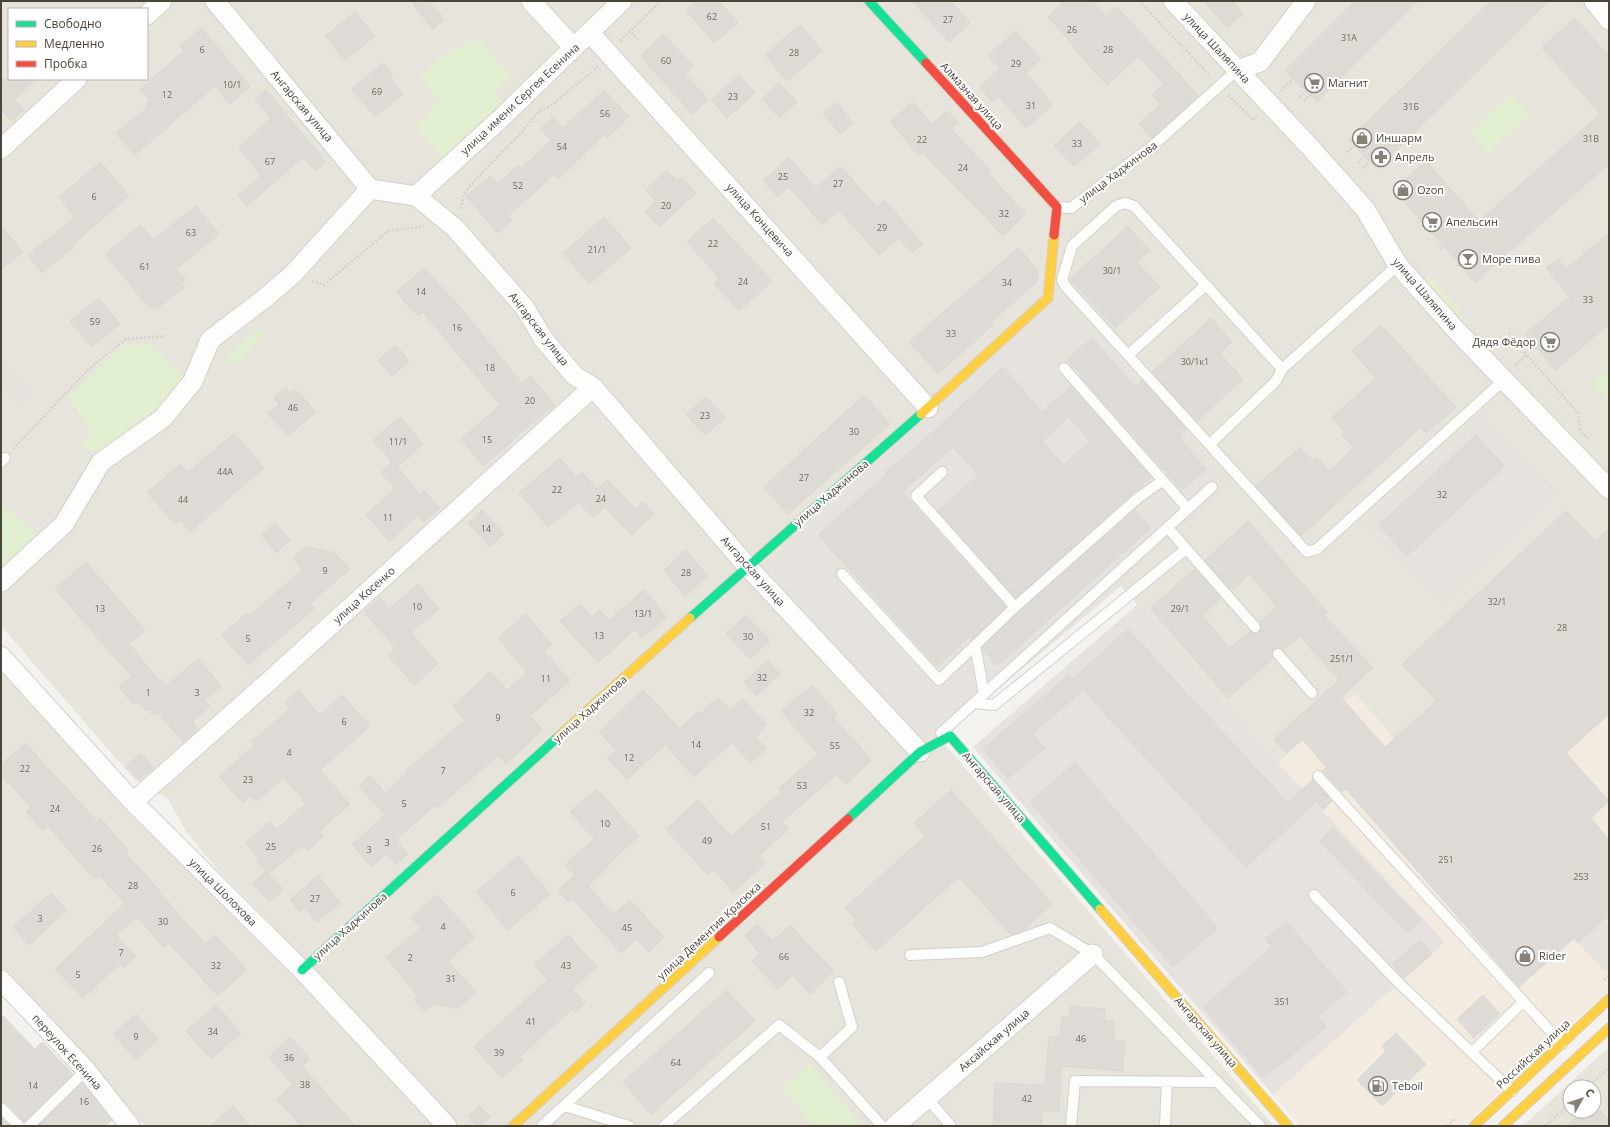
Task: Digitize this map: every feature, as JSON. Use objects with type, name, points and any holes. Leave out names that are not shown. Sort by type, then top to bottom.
[{"type":"street","points":[[148,14],[162,1]]},
{"type":"street","name":"Ангарская улица","points":[[215,1],[370,189]]},
{"type":"street","points":[[531,1],[574,48]]},
{"type":"street","name":"улица имени Сергея Есенина","points":[[416,196],[498,121],[622,1]]},
{"type":"street","name":"Алмазная улица","points":[[869,1],[1057,207]]},
{"type":"street","name":"улица Шаляпина","points":[[1173,1],[1304,141],[1365,209],[1398,265],[1504,380],[1609,490]]},
{"type":"street","name":"улица Хаджинова","points":[[1237,70],[1260,62],[1306,1]]},
{"type":"street","points":[[1594,1],[1609,20]]},
{"type":"street","name":"улица Концевича","points":[[590,33],[928,408]]},
{"type":"street","points":[[1,148],[76,80]]},
{"type":"street","points":[[1,582],[64,524],[101,462],[163,418],[193,381],[210,340],[265,298],[292,275],[370,189],[416,196]]},
{"type":"street","name":"Ангарская улица","points":[[416,196],[455,228],[525,308],[544,340],[575,376],[592,388],[747,566],[920,752],[950,736],[1288,1126]]},
{"type":"street","name":"улица Хаджинова","points":[[302,970],[747,566],[928,408],[1048,298],[1057,207]]},
{"type":"street","name":"улица Косенко","points":[[133,802],[267,683],[592,388]]},
{"type":"street","name":"улица Шолохова","points":[[1,656],[133,802],[302,970],[447,1126]]},
{"type":"street","name":"улица Дементия Красюка","points":[[513,1126],[920,752]]},
{"type":"street","name":"Аксайская улица","points":[[895,1126],[1092,954]]},
{"type":"street","name":"переулок Есенина","points":[[1,980],[86,1070],[130,1126]]},
{"type":"street","name":"Российская улица","points":[[1474,1126],[1609,1000]]},
{"type":"street","points":[[1503,1126],[1609,1028]]},
{"type":"lane","name":"улица Хаджинова","points":[[1057,207],[1071,208],[1156,143],[1237,70]]},
{"type":"lane","points":[[1282,369],[1134,206],[1125,203],[1116,206],[1072,246],[1062,280],[1066,287],[1307,552],[1312,552],[1317,549],[1504,380]]},
{"type":"lane","points":[[1210,444],[1276,381],[1282,369],[1398,265]]},
{"type":"lane","points":[[1128,355],[1206,284]]},
{"type":"lane","points":[[1064,368],[1188,510]]},
{"type":"lane","points":[[942,472],[916,496],[1015,607]]},
{"type":"lane","points":[[842,574],[939,680],[1015,607],[1138,498],[1162,481]]},
{"type":"lane","points":[[920,752],[1212,487]]},
{"type":"lane","points":[[1168,528],[1255,627]]},
{"type":"lane","points":[[974,703],[994,705],[1186,549]]},
{"type":"lane","points":[[975,645],[984,694]]},
{"type":"lane","points":[[1278,654],[1312,693]]},
{"type":"lane","points":[[1318,776],[1562,1044]]},
{"type":"lane","points":[[1314,895],[1399,983],[1512,1091]]},
{"type":"lane","points":[[910,955],[982,952],[1050,928],[1092,954],[1260,1126]]},
{"type":"lane","points":[[542,1126],[709,973]]},
{"type":"lane","points":[[820,1058],[852,1027],[839,982]]},
{"type":"lane","points":[[1472,1052],[1524,1002]]},
{"type":"lane","points":[[664,1126],[779,1025],[820,1058],[882,1126]]},
{"type":"lane","points":[[29,1126],[86,1070]]},
{"type":"lane","points":[[1071,1126],[1075,1081],[1218,1082]]},
{"type":"lane","points":[[1165,1126],[1167,1082]]},
{"type":"lane","points":[[926,1098],[951,1126]]},
{"type":"lane","points":[[565,1106],[629,1126]]},
{"type":"lane","points":[[1,1108],[19,1126]]},
{"type":"path","points":[[638,40],[629,30],[661,1]]},
{"type":"path","points":[[1139,1],[1182,47]]},
{"type":"path","points":[[1287,85],[1293,79]]},
{"type":"path","points":[[1299,97],[1306,91]]},
{"type":"path","points":[[1304,101],[1310,95]]},
{"type":"path","points":[[1347,152],[1354,146]]},
{"type":"path","points":[[1358,164],[1365,157]]},
{"type":"path","points":[[1363,168],[1370,162]]},
{"type":"path","points":[[1417,223],[1421,220]]},
{"type":"path","points":[[1440,249],[1444,246]]},
{"type":"path","points":[[1509,333],[1578,413],[1580,430],[1591,441]]},
{"type":"path","points":[[3,460],[89,368],[126,339],[166,336]]},
{"type":"path","points":[[1504,380],[1516,364],[1527,355]]},
{"type":"path","points":[[1597,1079],[1609,1068]]},
{"type":"path","points":[[1545,1126],[1562,1110]]},
{"type":"shaded area","points":[[1,1],[1609,1],[1609,539],[1394,739],[1355,694],[1278,763],[1121,586],[1229,486],[764,567],[910,726],[939,738],[1274,1126],[455,1126],[324,989],[303,956],[218,870],[185,830],[168,799],[135,780],[1,626]],"holes":[[[1484,413],[1562,491],[1363,521]]]},
{"type":"shaded area","points":[[1059,297],[1229,486],[1121,586],[939,738],[910,726],[763,568]]},
{"type":"shaded area","points":[[1,356],[35,394],[22,406],[1,382]]},
{"type":"shaded area","points":[[1484,413],[1562,492],[1441,606],[1363,521]]},
{"type":"shaded area","points":[[1609,539],[1609,990],[1464,1126],[1300,1126],[1273,1095],[1445,942],[1278,763],[1355,694],[1395,739]]},
{"type":"shaded area","points":[[1138,604],[1278,763],[1445,942],[1273,1095],[973,747]]},
{"type":"shaded area","points":[[1,653],[435,1126],[145,1126],[1,968]]},
{"type":"shaded area","points":[[1609,915],[1609,969],[1606,972],[1578,943]]},
{"type":"shaded area","points":[[1609,1047],[1609,1126],[1523,1126],[1562,1090],[1562,1119],[1602,1119],[1602,1079],[1574,1079]]},
{"type":"green space","points":[[477,38],[511,75],[494,92],[507,107],[448,162],[415,128],[440,100],[420,76],[438,58]]},
{"type":"green space","points":[[1511,96],[1529,115],[1488,152],[1471,132]]},
{"type":"green space","points":[[1428,274],[1460,310],[1463,319],[1459,321],[1429,287],[1425,278]]},
{"type":"green space","points":[[254,331],[264,334],[235,364],[229,363],[226,359]]},
{"type":"green space","points":[[149,343],[187,380],[157,419],[101,455],[80,445],[92,431],[67,397],[125,344]]},
{"type":"green space","points":[[1609,370],[1609,397],[1606,399],[1593,383]]},
{"type":"green space","points":[[1,504],[42,537],[1,570]]},
{"type":"green space","points":[[810,1064],[860,1123],[857,1126],[814,1126],[782,1088]]},
{"type":"building","points":[[410,1],[428,1],[444,19],[433,30]]},
{"type":"building","points":[[697,1],[719,1],[738,23],[714,43],[686,10]]},
{"type":"building","points":[[912,1],[951,1],[970,23],[949,42]]},
{"type":"building","points":[[1065,1],[1092,1],[1106,17],[1117,7],[1199,96],[1152,138],[1139,124],[1160,104],[1152,95],[1163,84],[1138,56],[1107,85],[1073,48],[1074,46],[1048,17]]},
{"type":"building","points":[[1204,1],[1232,1],[1243,14],[1227,28]]},
{"type":"building","points":[[1355,1],[1418,1],[1317,102],[1285,71]]},
{"type":"building","points":[[1491,1],[1549,1],[1377,169],[1349,140]]},
{"type":"building","points":[[355,12],[375,36],[345,60],[325,36]]},
{"type":"building","points":[[1575,18],[1609,56],[1609,164],[1475,282],[1394,190],[1426,161],[1479,221],[1600,114],[1542,47]]},
{"type":"building","points":[[800,25],[822,51],[787,81],[765,55]]},
{"type":"building","points":[[202,28],[250,87],[230,104],[215,86],[135,155],[116,133],[147,108],[145,105],[150,101],[140,89],[184,51],[180,46]]},
{"type":"building","points":[[1016,31],[1041,60],[1026,73],[1053,105],[1026,128],[998,96],[992,102],[979,87],[1000,69],[988,55]]},
{"type":"building","points":[[663,34],[693,66],[685,74],[708,99],[692,114],[640,56]]},
{"type":"building","points":[[383,63],[393,75],[390,78],[403,94],[375,117],[352,89]]},
{"type":"building","points":[[739,75],[755,93],[727,118],[711,100]]},
{"type":"building","points":[[1,79],[36,80],[14,99],[24,110],[11,121],[1,110]]},
{"type":"building","points":[[779,82],[797,102],[780,118],[762,99]]},
{"type":"building","points":[[266,90],[326,162],[315,171],[303,157],[247,206],[238,195],[261,176],[239,147],[271,118],[255,99]]},
{"type":"building","points":[[604,90],[629,117],[607,138],[604,135],[558,179],[554,175],[508,216],[512,221],[498,233],[466,196],[490,176],[497,184],[518,165],[521,169],[551,140],[540,129],[553,117],[563,128]]},
{"type":"building","points":[[913,102],[932,124],[947,111],[958,123],[951,129],[991,171],[988,173],[1026,214],[1003,236],[923,153],[919,156],[890,121]]},
{"type":"building","points":[[837,103],[853,123],[840,134],[823,114]]},
{"type":"building","points":[[1080,122],[1100,144],[1074,167],[1054,145]]},
{"type":"building","points":[[789,158],[816,188],[840,166],[877,207],[885,200],[923,244],[912,253],[899,238],[879,255],[839,210],[823,225],[789,187],[778,197],[763,181]]},
{"type":"building","points":[[100,162],[129,196],[71,246],[73,248],[42,273],[28,255],[75,217],[59,197]]},
{"type":"building","points":[[667,170],[677,181],[682,177],[696,193],[659,227],[645,211],[656,201],[646,190]]},
{"type":"building","points":[[196,206],[219,234],[176,269],[186,280],[181,284],[184,287],[157,309],[155,305],[150,309],[105,254],[141,225],[153,240]]},
{"type":"building","points":[[604,217],[631,248],[589,284],[563,253]]},
{"type":"building","points":[[713,218],[772,281],[739,311],[714,283],[719,278],[687,242]]},
{"type":"building","points":[[1,226],[23,252],[1,270]]},
{"type":"building","points":[[1128,226],[1150,251],[1137,262],[1160,287],[1115,328],[1070,279]]},
{"type":"building","points":[[1609,233],[1609,324],[1555,370],[1525,334],[1570,297],[1546,268],[1558,259],[1566,269]]},
{"type":"building","points":[[1018,248],[1038,270],[1037,282],[991,322],[993,325],[938,374],[909,342]]},
{"type":"building","points":[[424,268],[460,307],[522,383],[531,376],[555,405],[483,466],[461,439],[500,405],[423,312],[418,316],[396,292]]},
{"type":"building","points":[[99,298],[120,324],[92,347],[70,321]]},
{"type":"building","points":[[1211,318],[1232,342],[1220,354],[1243,379],[1197,421],[1152,372]]},
{"type":"building","points":[[1381,325],[1456,407],[1426,433],[1421,427],[1301,536],[1256,486],[1300,447],[1313,461],[1317,457],[1329,471],[1354,448],[1342,435],[1345,432],[1332,417],[1376,378],[1352,351]]},
{"type":"building","points":[[1092,338],[1135,387],[1142,380],[1187,430],[1179,437],[1206,469],[1182,490],[1081,377],[1082,376],[1067,359]]},
{"type":"building","points":[[395,345],[409,361],[392,376],[378,360]]},
{"type":"building","points":[[1003,367],[1042,412],[1071,386],[1151,477],[1016,598],[938,511],[978,475],[953,447],[902,492],[1006,607],[973,639],[970,636],[937,666],[818,535],[887,474],[885,472],[924,440]],"holes":[[[1069,417],[1090,441],[1064,465],[1042,441]]]},
{"type":"building","points":[[286,388],[290,393],[295,389],[316,412],[288,436],[268,413],[279,404],[274,398]]},
{"type":"building","points":[[864,395],[890,424],[788,514],[764,487]]},
{"type":"building","points":[[706,397],[725,418],[705,435],[686,414]]},
{"type":"building","points":[[400,417],[423,444],[397,467],[420,494],[424,490],[440,508],[424,522],[418,515],[390,541],[366,515],[395,488],[381,472],[392,462],[373,440]]},
{"type":"building","points":[[234,433],[264,468],[190,532],[180,520],[175,524],[147,493],[180,464],[188,472]]},
{"type":"building","points":[[1476,435],[1505,466],[1407,556],[1379,525]]},
{"type":"building","points":[[560,458],[576,477],[582,472],[597,489],[608,480],[635,509],[643,502],[654,514],[631,535],[605,507],[593,518],[579,502],[548,527],[519,493]]},
{"type":"building","points":[[482,510],[504,534],[490,547],[468,523]]},
{"type":"building","points":[[1135,510],[1151,528],[997,666],[982,648],[1019,612]]},
{"type":"building","points":[[1566,511],[1595,541],[1609,529],[1609,714],[1566,753],[1609,801],[1591,818],[1609,840],[1609,915],[1578,943],[1574,938],[1519,987],[1346,789],[1342,792],[1322,771],[1326,767],[1302,739],[1287,753],[1274,739],[1339,680],[1300,636],[1283,650],[1280,648],[1274,649],[1272,652],[1273,659],[1228,698],[1150,608],[1195,569],[1221,598],[1202,616],[1230,648],[1250,631],[1256,633],[1260,632],[1260,622],[1277,607],[1249,574],[1233,589],[1230,589],[1205,560],[1248,521],[1327,612],[1324,615],[1373,668],[1341,697],[1385,747],[1436,701],[1402,664]]},
{"type":"building","points":[[275,523],[290,540],[276,553],[261,535]]},
{"type":"building","points":[[307,546],[336,554],[350,569],[310,603],[315,608],[248,665],[222,635],[247,613],[249,616],[302,570],[293,558]]},
{"type":"building","points":[[686,550],[708,576],[685,596],[664,570]]},
{"type":"building","points":[[86,562],[145,630],[129,644],[159,680],[160,679],[166,686],[198,659],[221,686],[205,700],[210,706],[192,722],[198,729],[183,742],[158,713],[154,716],[148,709],[146,711],[137,701],[133,704],[119,687],[131,676],[55,589]]},
{"type":"building","points":[[418,584],[439,609],[411,632],[438,664],[414,685],[388,655],[396,648],[364,612],[380,598],[389,609]]},
{"type":"building","points":[[644,590],[667,617],[642,638],[635,629],[598,663],[560,621],[580,604],[592,617],[600,610],[609,620]]},
{"type":"building","points":[[526,614],[552,645],[544,651],[570,681],[530,716],[543,730],[506,764],[498,756],[437,808],[435,805],[396,840],[408,854],[396,865],[386,854],[372,867],[352,845],[385,815],[359,786],[370,776],[385,793],[407,773],[406,771],[465,720],[453,706],[490,672],[507,690],[527,673],[498,638]]},
{"type":"building","points":[[746,615],[770,641],[750,659],[726,633]]},
{"type":"building","points":[[1128,629],[1288,803],[1313,779],[1332,801],[1323,810],[1316,802],[1246,867],[1083,690],[1033,733],[1045,748],[1008,779],[983,749],[1069,675],[1073,679]]},
{"type":"building","points":[[768,660],[780,674],[757,696],[744,682]]},
{"type":"building","points":[[812,685],[837,714],[833,717],[872,760],[846,784],[837,774],[782,822],[789,829],[759,856],[765,864],[733,892],[714,870],[708,875],[666,829],[698,800],[731,836],[781,792],[778,789],[818,754],[781,711]]},
{"type":"building","points":[[298,690],[320,715],[342,695],[370,726],[320,770],[350,804],[320,831],[324,835],[307,851],[302,845],[269,874],[283,890],[269,902],[252,884],[266,871],[256,861],[259,858],[246,843],[270,822],[277,829],[306,803],[283,778],[256,802],[250,796],[243,803],[219,776],[255,745],[252,741],[290,709],[285,703]]},
{"type":"building","points":[[643,690],[680,728],[698,712],[700,714],[718,697],[730,710],[743,699],[767,725],[756,737],[766,749],[751,763],[732,743],[694,777],[665,745],[627,780],[607,758],[616,750],[599,732]]},
{"type":"building","points":[[25,743],[97,821],[100,818],[128,850],[125,852],[205,944],[215,935],[247,970],[218,996],[169,943],[164,948],[137,917],[116,935],[136,957],[123,968],[120,964],[83,998],[55,969],[125,903],[99,875],[94,879],[48,826],[43,831],[26,812],[31,807],[1,775],[1,765]]},
{"type":"building","points":[[141,753],[153,767],[139,780],[126,766]]},
{"type":"building","points":[[1075,763],[1218,928],[1173,967],[1030,802]]},
{"type":"building","points":[[597,789],[639,836],[607,865],[609,866],[588,886],[613,915],[630,900],[664,937],[649,952],[637,939],[621,953],[573,899],[569,903],[558,890],[575,875],[565,865],[594,839],[570,812]]},
{"type":"building","points":[[951,790],[1052,904],[1022,931],[1011,935],[959,877],[876,951],[852,924],[856,920],[845,908],[925,836],[914,823]]},
{"type":"building","points":[[1333,828],[1421,920],[1407,933],[1320,841]]},
{"type":"building","points":[[518,856],[550,894],[508,930],[476,892]]},
{"type":"building","points":[[318,875],[340,903],[317,922],[305,908],[300,912],[290,900]]},
{"type":"building","points":[[51,893],[67,910],[29,945],[13,927]]},
{"type":"building","points":[[437,895],[475,937],[448,961],[476,992],[458,1009],[433,1004],[425,1012],[414,999],[418,996],[386,957],[421,928],[411,918]]},
{"type":"building","points":[[1286,921],[1347,992],[1318,1016],[1327,1027],[1263,1078],[1203,1007],[1272,947],[1265,939]]},
{"type":"building","points":[[757,924],[773,941],[790,925],[834,971],[810,994],[793,975],[778,989],[752,961],[760,953],[744,936]]},
{"type":"building","points":[[568,935],[597,967],[572,989],[585,1003],[575,1012],[572,1009],[521,1056],[524,1059],[502,1078],[474,1047],[547,980],[534,965]]},
{"type":"building","points":[[1420,940],[1432,954],[1404,978],[1392,964]]},
{"type":"building","points":[[727,990],[755,1021],[651,1114],[623,1082]]},
{"type":"building","points":[[1483,995],[1500,1014],[1474,1038],[1457,1019]]},
{"type":"building","points":[[216,1005],[241,1033],[211,1059],[186,1031]]},
{"type":"building","points":[[1070,1006],[1105,1009],[1105,1020],[1115,1021],[1114,1041],[1125,1041],[1123,1071],[1061,1066],[1059,1112],[1042,1111],[1041,1126],[993,1126],[995,1083],[1045,1085],[1049,1036],[1060,1037],[1062,1017],[1069,1018]]},
{"type":"building","points":[[1,1014],[35,1049],[42,1042],[73,1074],[24,1122],[6,1103],[1,1102]]},
{"type":"building","points":[[136,1014],[158,1039],[136,1060],[113,1034]]},
{"type":"building","points":[[1396,1033],[1426,1064],[1382,1106],[1357,1080],[1386,1051],[1382,1046]]},
{"type":"building","points":[[290,1037],[310,1059],[302,1066],[355,1126],[301,1126],[276,1099],[293,1084],[269,1057]]},
{"type":"building","points":[[82,1083],[112,1120],[105,1126],[38,1126]]},
{"type":"building","points":[[233,1106],[250,1126],[211,1126]]},
{"type":"building","points":[[480,1106],[491,1117],[480,1126],[476,1126],[468,1117]]},
{"type":"building","points":[[1602,1113],[1609,1120],[1609,1126],[1567,1126],[1574,1119],[1602,1119]]},
{"type":"building","points":[[1,1117],[10,1126],[1,1126]]},
{"type":"traffic: fast","points":[[869,1],[926,63]]},
{"type":"traffic: fast","points":[[690,618],[921,414]]},
{"type":"traffic: fast","points":[[848,819],[920,752],[950,736],[1100,909]]},
{"type":"traffic: fast","points":[[302,970],[558,737]]},
{"type":"traffic: slow","points":[[921,414],[1048,298],[1054,235]]},
{"type":"traffic: slow","points":[[558,737],[690,618]]},
{"type":"traffic: slow","points":[[1100,909],[1288,1126]]},
{"type":"traffic: slow","points":[[513,1126],[719,937]]},
{"type":"traffic: slow","points":[[1474,1126],[1609,999]]},
{"type":"traffic: slow","points":[[1503,1126],[1609,1028]]},
{"type":"traffic: jam","points":[[926,63],[1057,207],[1054,235]]},
{"type":"traffic: jam","points":[[719,937],[848,819]]},
{"type":"place","name":"Магнит","points":[[1314,83]]},
{"type":"place","name":"Иншарм","points":[[1362,138]]},
{"type":"place","name":"Апрель","points":[[1381,157]]},
{"type":"place","name":"Ozon","points":[[1403,190]]},
{"type":"place","name":"Апельсин","points":[[1432,222]]},
{"type":"place","name":"Море пива","points":[[1468,259]]},
{"type":"place","name":"Дядя Фёдор","points":[[1550,342]]},
{"type":"place","name":"Rider","points":[[1525,956]]},
{"type":"place","name":"Teboil","points":[[1378,1086]]}]
